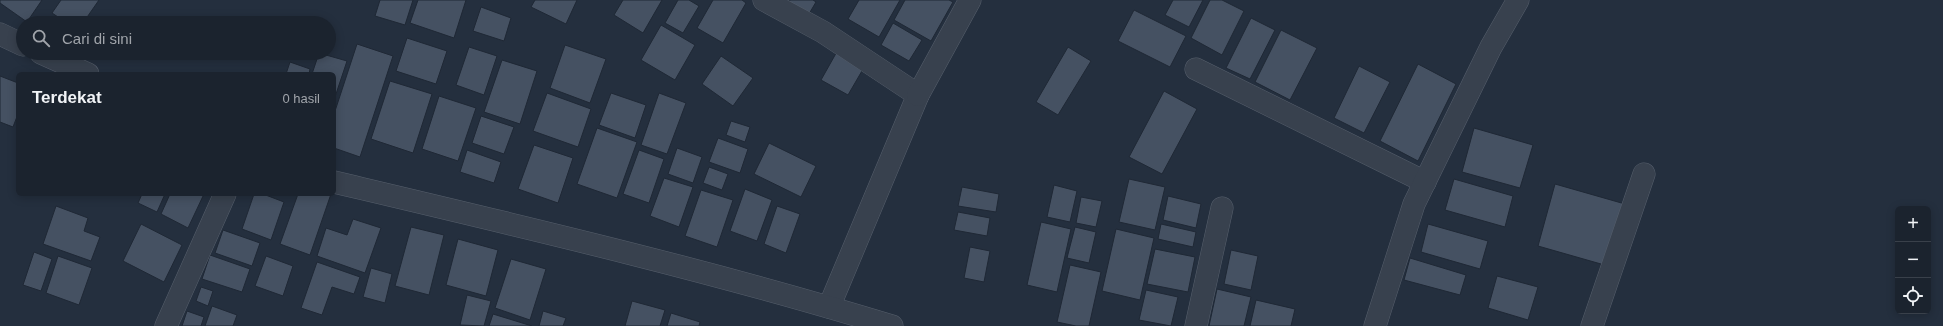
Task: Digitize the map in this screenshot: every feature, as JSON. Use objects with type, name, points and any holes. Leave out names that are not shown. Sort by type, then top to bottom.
[{"type":"street","points":[[764,0],[823,32],[918,95]]},
{"type":"street","points":[[829,306],[918,95],[970,0]]},
{"type":"street","points":[[1375,326],[1414,204],[1491,47],[1518,0]]},
{"type":"street","points":[[0,34],[16,42]]},
{"type":"street","points":[[57,60],[84,72]]},
{"type":"street","points":[[1196,69],[1425,182]]},
{"type":"street","points":[[1592,326],[1644,174]]},
{"type":"street","points":[[336,182],[540,231],[829,306],[892,326]]},
{"type":"street","points":[[166,326],[225,196]]},
{"type":"street","points":[[1196,326],[1222,208]]},
{"type":"building","points":[[0,0],[42,0],[31,16],[18,16],[0,3]]},
{"type":"building","points":[[61,0],[99,0],[88,16],[56,16],[52,13]]},
{"type":"building","points":[[380,0],[413,0],[405,25],[375,16]]},
{"type":"building","points":[[418,0],[466,0],[454,38],[410,23]]},
{"type":"building","points":[[535,0],[577,0],[566,24],[531,7]]},
{"type":"building","points":[[623,0],[662,0],[643,33],[614,15]]},
{"type":"building","points":[[678,0],[689,0],[699,6],[683,33],[665,23]]},
{"type":"building","points":[[713,0],[742,0],[746,3],[723,43],[697,28]]},
{"type":"building","points":[[790,0],[813,0],[816,2],[806,19],[786,7]]},
{"type":"building","points":[[859,0],[900,0],[879,37],[848,19]]},
{"type":"building","points":[[905,0],[949,0],[953,2],[931,41],[894,20]]},
{"type":"building","points":[[1173,0],[1203,0],[1189,27],[1165,15]]},
{"type":"building","points":[[1210,0],[1222,0],[1244,11],[1222,55],[1191,38]]},
{"type":"building","points":[[481,7],[511,18],[504,41],[473,31]]},
{"type":"building","points":[[1134,10],[1186,36],[1170,67],[1118,41]]},
{"type":"building","points":[[1251,18],[1275,30],[1250,79],[1226,68]]},
{"type":"building","points":[[893,23],[922,40],[909,61],[881,45]]},
{"type":"building","points":[[661,25],[695,45],[675,80],[641,60]]},
{"type":"building","points":[[1281,30],[1317,48],[1290,100],[1255,82]]},
{"type":"building","points":[[407,38],[447,51],[436,84],[396,71]]},
{"type":"building","points":[[357,44],[393,56],[360,157],[336,149],[336,108]]},
{"type":"building","points":[[565,45],[606,59],[590,103],[550,88]]},
{"type":"building","points":[[469,47],[497,56],[484,95],[456,85]]},
{"type":"building","points":[[1068,47],[1091,61],[1058,115],[1036,102]]},
{"type":"building","points":[[839,48],[866,64],[848,95],[821,80]]},
{"type":"building","points":[[721,56],[753,78],[733,106],[702,84]]},
{"type":"building","points":[[336,58],[347,61],[336,94],[336,72],[313,72],[317,60],[336,60]]},
{"type":"building","points":[[502,60],[537,71],[520,124],[484,112]]},
{"type":"building","points":[[290,62],[310,69],[309,72],[287,72]]},
{"type":"building","points":[[1418,64],[1456,84],[1418,161],[1380,141]]},
{"type":"building","points":[[1359,66],[1390,82],[1364,133],[1334,118]]},
{"type":"building","points":[[0,76],[16,82],[16,119],[13,127],[0,122]]},
{"type":"building","points":[[390,81],[432,94],[413,153],[371,139]]},
{"type":"building","points":[[1164,91],[1197,109],[1162,174],[1129,157]]},
{"type":"building","points":[[547,93],[591,109],[578,147],[533,131]]},
{"type":"building","points":[[611,93],[646,105],[635,138],[599,125]]},
{"type":"building","points":[[659,93],[686,103],[667,154],[641,145]]},
{"type":"building","points":[[439,96],[476,108],[458,161],[422,149]]},
{"type":"building","points":[[481,116],[514,127],[504,154],[472,143]]},
{"type":"building","points":[[731,121],[750,127],[745,142],[726,135]]},
{"type":"building","points":[[597,128],[637,142],[617,198],[577,184]]},
{"type":"building","points":[[1474,128],[1533,145],[1520,188],[1462,172]]},
{"type":"building","points":[[718,138],[748,149],[740,173],[709,162]]},
{"type":"building","points":[[769,143],[816,166],[801,197],[754,174]]},
{"type":"building","points":[[534,145],[573,158],[558,203],[518,189]]},
{"type":"building","points":[[677,148],[702,157],[693,183],[668,174]]},
{"type":"building","points":[[467,150],[501,162],[494,183],[460,172]]},
{"type":"building","points":[[639,150],[664,159],[649,203],[623,194]]},
{"type":"building","points":[[709,167],[728,174],[722,190],[703,183]]},
{"type":"building","points":[[664,178],[693,187],[679,227],[650,216]]},
{"type":"building","points":[[1129,179],[1165,187],[1155,230],[1119,222]]},
{"type":"building","points":[[1454,179],[1513,196],[1505,227],[1445,210]]},
{"type":"building","points":[[1555,184],[1625,204],[1608,266],[1538,246]]},
{"type":"building","points":[[1054,185],[1077,191],[1070,222],[1047,217]]},
{"type":"building","points":[[962,187],[999,194],[996,212],[958,206]]},
{"type":"building","points":[[745,189],[772,200],[757,241],[730,231]]},
{"type":"building","points":[[701,190],[733,200],[717,247],[685,236]]},
{"type":"building","points":[[141,196],[164,196],[157,212],[138,203]]},
{"type":"building","points":[[169,196],[203,196],[188,228],[161,214]]},
{"type":"building","points":[[253,196],[268,196],[284,202],[271,240],[242,229]]},
{"type":"building","points":[[297,196],[330,196],[310,255],[280,244]]},
{"type":"building","points":[[1168,196],[1201,204],[1196,228],[1163,220]]},
{"type":"building","points":[[1081,197],[1102,201],[1096,227],[1076,223]]},
{"type":"building","points":[[56,206],[88,218],[84,231],[100,237],[91,261],[43,244]]},
{"type":"building","points":[[777,206],[800,214],[786,253],[764,244]]},
{"type":"building","points":[[958,212],[990,218],[987,236],[954,230]]},
{"type":"building","points":[[353,219],[381,228],[365,273],[317,256],[326,228],[347,235]]},
{"type":"building","points":[[1041,222],[1071,229],[1057,292],[1027,285]]},
{"type":"building","points":[[141,224],[182,245],[164,282],[123,261]]},
{"type":"building","points":[[1161,224],[1196,232],[1193,247],[1158,239]]},
{"type":"building","points":[[1428,224],[1488,241],[1480,269],[1421,252]]},
{"type":"building","points":[[411,227],[444,235],[429,295],[395,286]]},
{"type":"building","points":[[1075,227],[1096,232],[1089,263],[1067,258]]},
{"type":"building","points":[[1116,229],[1154,238],[1140,300],[1102,291]]},
{"type":"building","points":[[223,230],[260,243],[252,266],[215,253]]},
{"type":"building","points":[[458,239],[498,250],[486,296],[446,285]]},
{"type":"building","points":[[970,247],[990,251],[984,282],[964,278]]},
{"type":"building","points":[[1155,249],[1195,257],[1188,292],[1147,284]]},
{"type":"building","points":[[1231,250],[1258,256],[1251,290],[1224,284]]},
{"type":"building","points":[[34,252],[52,259],[41,291],[23,285]]},
{"type":"building","points":[[210,255],[250,269],[242,292],[202,279]]},
{"type":"building","points":[[58,256],[92,268],[79,305],[46,293]]},
{"type":"building","points":[[266,256],[293,266],[283,296],[255,286]]},
{"type":"building","points":[[1410,258],[1466,275],[1460,295],[1404,280]]},
{"type":"building","points":[[511,259],[546,269],[530,320],[495,308]]},
{"type":"building","points":[[317,262],[360,277],[354,294],[332,287],[322,315],[301,308]]},
{"type":"building","points":[[1070,265],[1101,272],[1089,326],[1076,326],[1057,322]]},
{"type":"building","points":[[371,268],[392,274],[385,303],[363,297]]},
{"type":"building","points":[[1497,276],[1538,287],[1528,320],[1488,308]]},
{"type":"building","points":[[201,287],[213,291],[208,306],[196,301]]},
{"type":"building","points":[[1217,289],[1251,297],[1244,326],[1209,326]]},
{"type":"building","points":[[1146,290],[1178,297],[1171,326],[1139,320]]},
{"type":"building","points":[[467,295],[491,301],[484,326],[460,325]]},
{"type":"building","points":[[1256,300],[1295,309],[1291,326],[1250,326]]},
{"type":"building","points":[[632,301],[665,310],[660,326],[625,326]]},
{"type":"building","points":[[212,306],[237,315],[233,326],[205,326]]},
{"type":"building","points":[[187,311],[204,317],[201,326],[182,326]]},
{"type":"building","points":[[543,311],[566,318],[563,326],[539,326]]},
{"type":"building","points":[[671,313],[700,322],[699,326],[667,326]]},
{"type":"building","points":[[493,314],[532,326],[489,326]]}]
